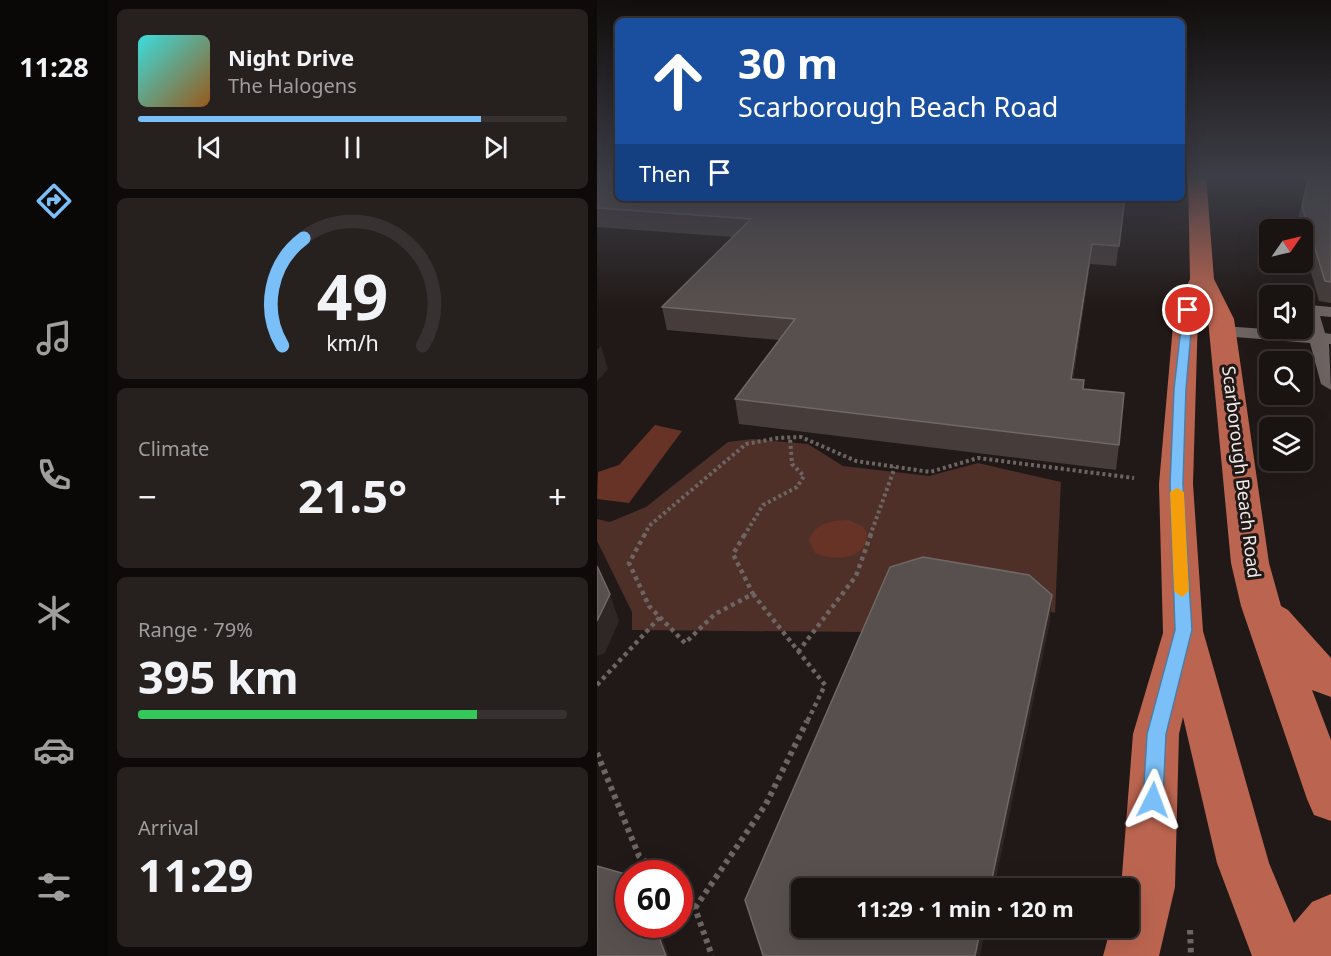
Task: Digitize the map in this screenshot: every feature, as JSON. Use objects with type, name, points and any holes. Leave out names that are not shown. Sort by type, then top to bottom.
[{"type":"main road","name":"Scarborough Beach Road","points":[[1199,220],[1202,279],[1221,319],[1223,331],[1249,563],[1261,606],[1315,763],[1331,799]]},
{"type":"main road","name":"Scarborough Beach Road","points":[[1202,279],[1186,314],[1180,389],[1176,484],[1183,630],[1243,863],[1280,956]]},
{"type":"main road","points":[[1261,606],[1313,668],[1331,680]]},
{"type":"main road","points":[[1131,956],[1148,888],[1156,734],[1183,630]]},
{"type":"main road","points":[[1303,956],[1331,921]]},
{"type":"lane","points":[[1331,312],[1310,310],[1325,339],[1331,384]]},
{"type":"lane","points":[[1223,331],[1325,339]]},
{"type":"path","points":[[753,594],[715,615],[685,643],[649,606],[629,563],[649,526],[746,444],[801,437],[856,460],[930,472],[978,458],[1134,478]]},
{"type":"path","points":[[712,956],[695,908],[766,804],[825,685],[753,594],[733,554],[763,505],[797,487],[804,476],[792,464],[790,438]]},
{"type":"path","points":[[798,652],[856,576],[895,467]]},
{"type":"path","points":[[597,685],[660,617]]},
{"type":"path","points":[[597,753],[639,856],[643,860]]},
{"type":"shaded area","points":[[655,425],[682,431],[629,503],[597,499],[598,472],[619,465]]},
{"type":"shaded area","points":[[752,439],[808,444],[843,466],[929,476],[978,463],[1061,482],[1055,613],[926,577],[864,632],[632,630],[632,612],[597,541],[597,519],[610,522],[646,507],[728,442]]},
{"type":"shaded area","points":[[849,520],[863,527],[867,533],[862,549],[856,554],[840,558],[815,553],[809,541],[819,526]]},
{"type":"building","points":[[750,220],[1122,220],[1119,246],[1092,244],[1071,379],[1084,380],[1083,389],[1124,393],[1119,445],[735,399],[795,319],[662,307]]},
{"type":"building","points":[[1313,220],[1331,220],[1331,282],[1325,281],[1313,242]]},
{"type":"building","points":[[923,557],[1029,575],[1052,595],[992,878],[791,878],[791,938],[979,938],[975,956],[763,955],[745,900],[890,567]]},
{"type":"building","points":[[597,566],[610,594],[597,621]]},
{"type":"building","points":[[597,866],[615,871],[615,938],[659,938],[666,956],[597,956]]},
{"type":"slow traffic","points":[[1177,492],[1182,591]]},
{"type":"route","points":[[1153,800],[1156,734],[1183,630],[1176,484],[1180,389],[1188,310]]}]
